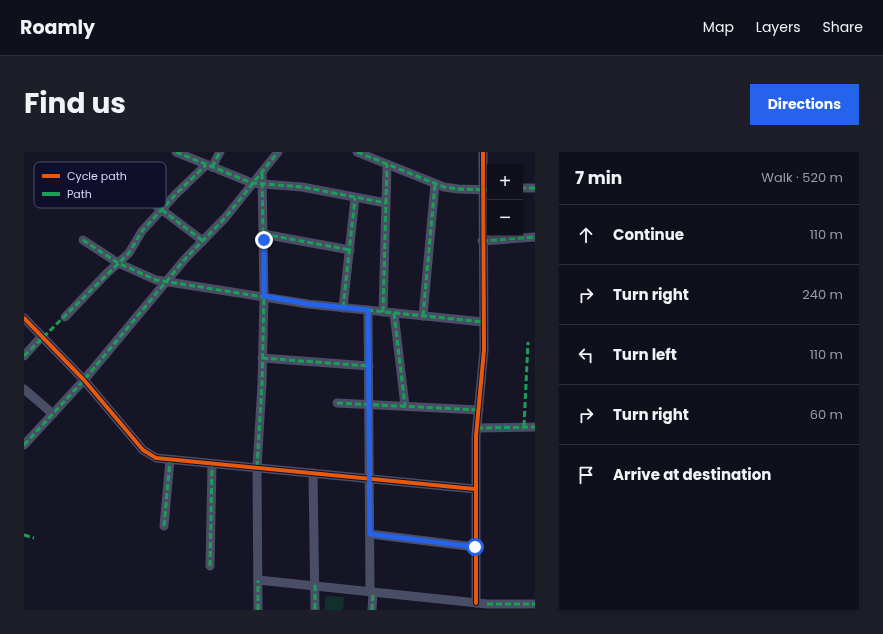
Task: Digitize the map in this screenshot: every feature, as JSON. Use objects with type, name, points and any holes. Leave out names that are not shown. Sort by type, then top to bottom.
[{"type":"street","points":[[176,152],[252,183],[302,187],[386,203]]},
{"type":"street","points":[[166,206],[209,166],[220,152]]},
{"type":"street","points":[[24,445],[84,380],[96,364],[202,241],[225,218],[278,152]]},
{"type":"street","points":[[357,152],[377,156],[387,165],[435,184],[458,189],[486,190]]},
{"type":"street","points":[[476,603],[475,489],[477,428],[484,350],[482,241],[486,190],[482,152]]},
{"type":"street","points":[[383,312],[387,165]]},
{"type":"street","points":[[258,610],[257,467],[264,296],[262,172]]},
{"type":"street","points":[[423,316],[435,184]]},
{"type":"street","points":[[523,188],[535,188]]},
{"type":"street","points":[[344,308],[355,198]]},
{"type":"street","points":[[159,208],[202,241]]},
{"type":"street","points":[[65,317],[129,253],[142,231],[162,210]]},
{"type":"street","points":[[263,234],[350,250]]},
{"type":"street","points":[[482,241],[535,237]]},
{"type":"street","points":[[83,240],[118,263],[149,277],[166,282],[344,308],[483,322]]},
{"type":"street","points":[[368,310],[372,610]]},
{"type":"street","points":[[394,313],[405,406]]},
{"type":"street","points":[[24,318],[84,380],[144,450],[156,458],[475,489]]},
{"type":"street","points":[[24,356],[42,336]]},
{"type":"street","points":[[262,358],[369,366]]},
{"type":"street","points":[[24,389],[53,414]]},
{"type":"street","points":[[337,403],[479,410]]},
{"type":"street","points":[[477,428],[535,427]]},
{"type":"street","points":[[164,526],[170,460]]},
{"type":"street","points":[[210,566],[212,464]]},
{"type":"street","points":[[313,473],[315,610]]},
{"type":"street","points":[[370,534],[475,547]]},
{"type":"street","points":[[258,580],[476,603],[487,607],[535,604]]},
{"type":"green space","points":[[326,596],[344,597],[343,610],[324,610]]},
{"type":"marked path","points":[[176,152],[252,183],[302,187],[386,203]]},
{"type":"marked path","points":[[212,167],[220,152]]},
{"type":"marked path","points":[[24,445],[84,380],[185,259],[225,218],[278,152]]},
{"type":"marked path","points":[[357,152],[444,187],[487,190]]},
{"type":"marked path","points":[[166,205],[206,165]]},
{"type":"marked path","points":[[383,312],[387,165]]},
{"type":"marked path","points":[[257,467],[262,384],[264,296],[262,172]]},
{"type":"marked path","points":[[423,316],[435,184]]},
{"type":"marked path","points":[[523,188],[535,188]]},
{"type":"marked path","points":[[343,308],[355,198]]},
{"type":"marked path","points":[[159,208],[203,241]]},
{"type":"marked path","points":[[24,356],[129,253],[142,231],[163,208]]},
{"type":"marked path","points":[[263,234],[350,250]]},
{"type":"marked path","points":[[482,241],[535,237]]},
{"type":"marked path","points":[[83,240],[118,263],[156,280],[308,304],[483,322]]},
{"type":"marked path","points":[[368,310],[370,479]]},
{"type":"marked path","points":[[394,313],[405,406]]},
{"type":"marked path","points":[[524,426],[528,342]]},
{"type":"marked path","points":[[262,358],[369,366]]},
{"type":"marked path","points":[[337,403],[479,410]]},
{"type":"marked path","points":[[477,428],[535,427]]},
{"type":"marked path","points":[[164,526],[170,460]]},
{"type":"marked path","points":[[210,566],[212,464]]},
{"type":"marked path","points":[[24,535],[34,538]]},
{"type":"marked path","points":[[258,580],[258,610]]},
{"type":"marked path","points":[[315,585],[315,610]]},
{"type":"marked path","points":[[372,610],[373,592]]},
{"type":"marked path","points":[[487,604],[535,604]]},
{"type":"cycle path","points":[[476,603],[476,436],[484,350],[483,152]]},
{"type":"cycle path","points":[[24,318],[84,380],[143,450],[156,458],[475,489]]},
{"type":"route","points":[[264,240],[264,296],[308,304],[368,310],[370,390],[370,534],[475,547]]}]
